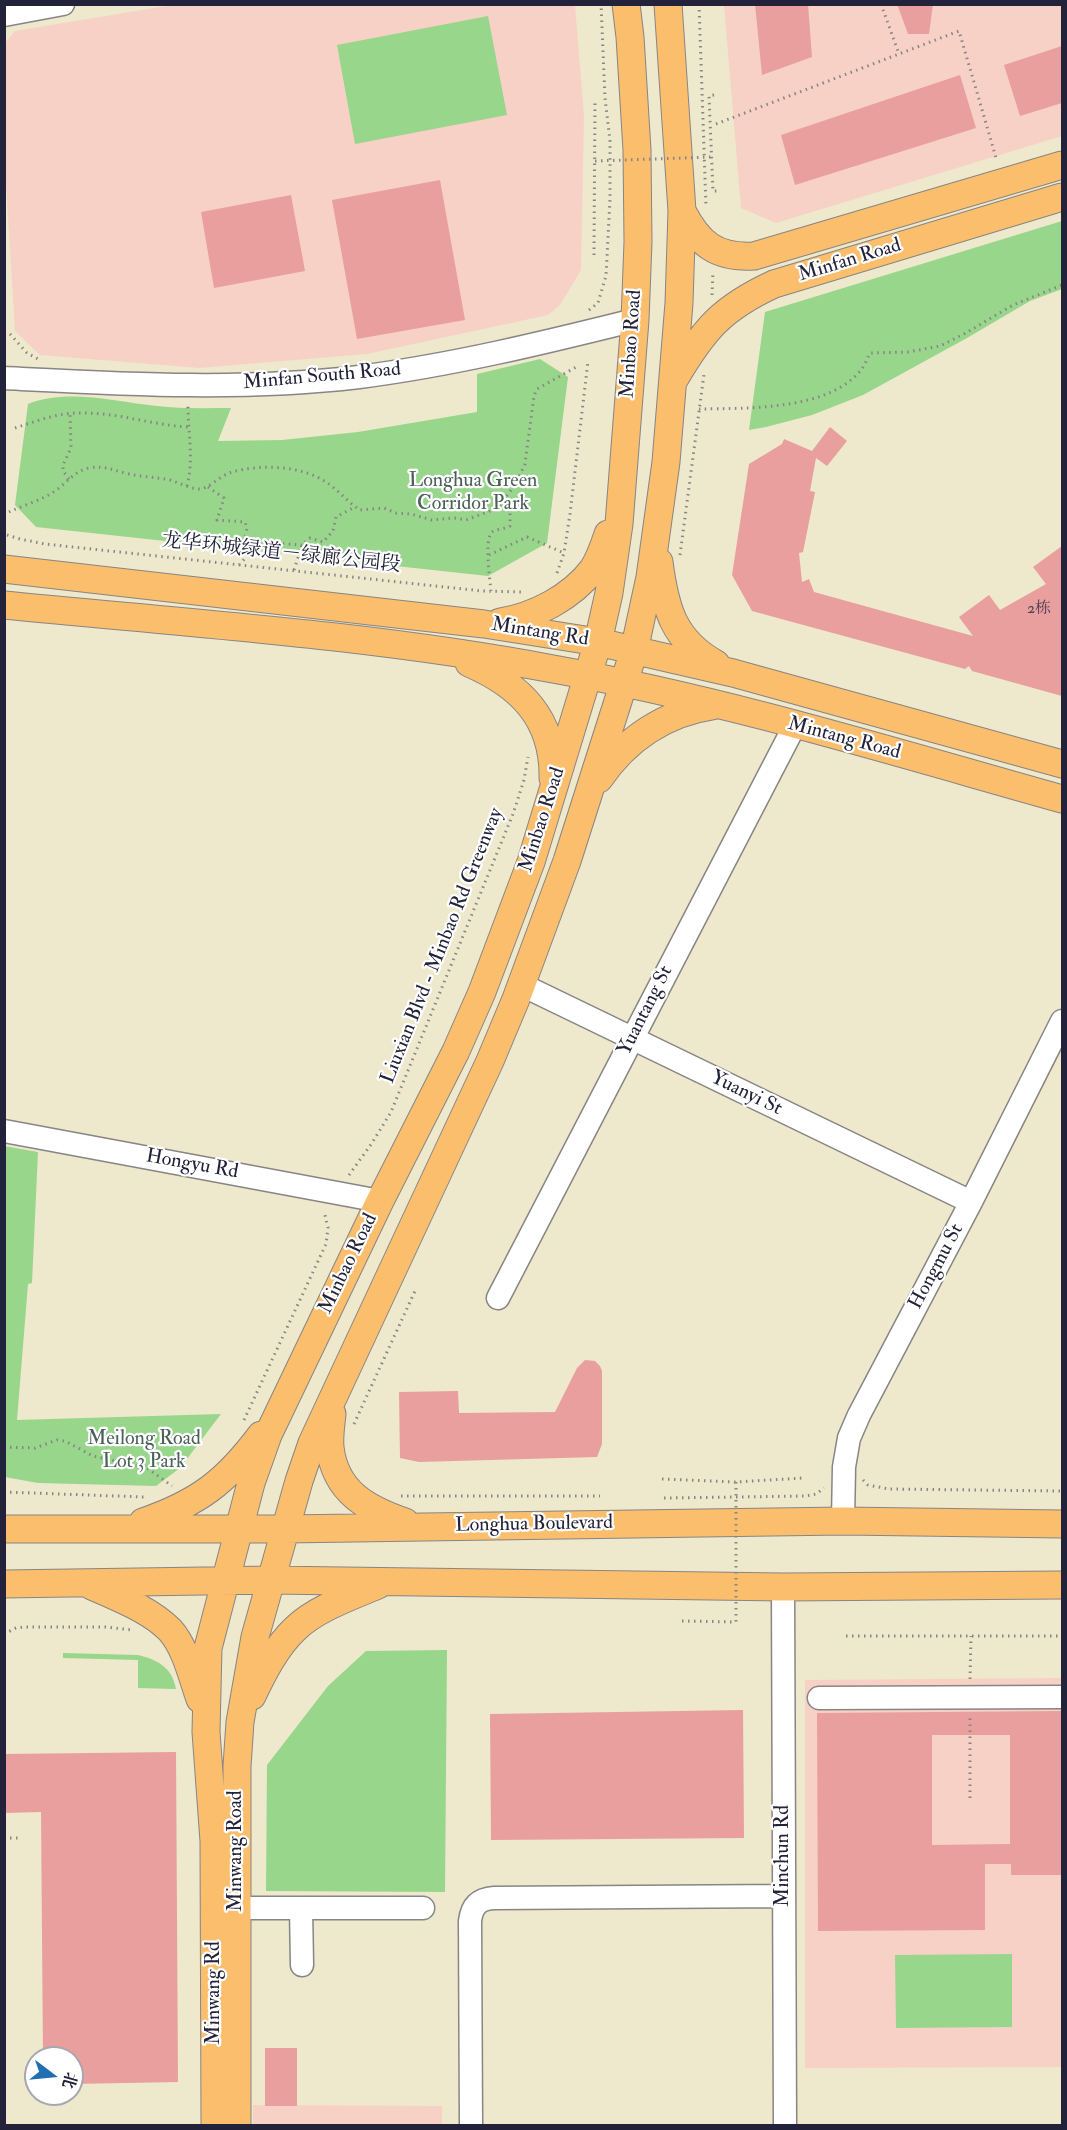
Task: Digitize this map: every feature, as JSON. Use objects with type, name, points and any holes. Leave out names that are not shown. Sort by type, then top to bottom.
[{"type":"main road","name":"Minbao Road","points":[[226,1580],[251,1483],[278,1412],[380,1201],[456,1051],[482,992],[531,862],[598,642],[609,593],[621,493],[638,242],[637,150],[626,4]]},
{"type":"main road","name":"Minbao Road","points":[[271,1580],[312,1443],[490,1061],[522,985],[563,872],[634,651],[650,577],[666,462],[679,303],[682,211],[668,4]]},
{"type":"main road","name":"Minfan Road","points":[[682,211],[695,233],[713,249],[736,256],[754,256],[1062,165]]},
{"type":"main road","name":"Minfan Road","points":[[673,381],[689,354],[716,321],[730,307],[750,295],[774,284],[1062,197]]},
{"type":"main road","points":[[484,624],[513,620],[531,614],[578,585],[593,568],[601,553],[621,493]]},
{"type":"main road","points":[[656,538],[661,580],[674,626],[691,647],[733,673]]},
{"type":"main road","name":"Mintang Rd","points":[[4,568],[484,624],[598,642],[733,673],[1062,764]]},
{"type":"main road","name":"Mintang Rd","points":[[4,605],[310,635],[443,651],[624,684]]},
{"type":"main road","points":[[443,651],[508,683],[532,708],[539,719],[552,754],[553,791]]},
{"type":"main road","name":"Mintang Road","points":[[624,684],[725,705],[1062,799]]},
{"type":"main road","points":[[587,797],[608,766],[626,747],[643,734],[669,717],[692,709],[725,705]]},
{"type":"main road","points":[[333,1395],[330,1444],[333,1462],[346,1488],[362,1504],[380,1513],[421,1527]]},
{"type":"main road","points":[[125,1528],[183,1506],[220,1482],[249,1451],[278,1412]]},
{"type":"main road","name":"Longhua Boulevard","points":[[4,1529],[285,1529],[843,1521],[1062,1524]]},
{"type":"main road","points":[[206,1717],[208,1648],[226,1580]]},
{"type":"main road","points":[[4,1584],[271,1580],[783,1587],[1062,1585]]},
{"type":"main road","name":"Minwang Road","points":[[237,2126],[237,1766],[240,1722],[253,1648],[271,1580]]},
{"type":"main road","points":[[240,1722],[273,1656],[296,1628],[321,1611],[385,1581]]},
{"type":"main road","points":[[85,1583],[136,1606],[170,1630],[188,1663],[206,1717]]},
{"type":"main road","name":"Minwang Rd","points":[[206,1717],[214,1840],[215,2126]]},
{"type":"street","points":[[4,15],[63,4]]},
{"type":"street","name":"Minfan South Road","points":[[4,378],[205,386],[357,377],[478,357],[634,320]]},
{"type":"street","name":"Yuantang St","points":[[498,1298],[795,725]]},
{"type":"street","name":"Yuanyi St","points":[[522,985],[971,1202]]},
{"type":"street","name":"Hongmu St","points":[[843,1521],[844,1467],[849,1438],[859,1414],[971,1202],[1062,1021]]},
{"type":"street","name":"Hongyu Rd","points":[[4,1131],[380,1201]]},
{"type":"street","name":"Minchun Rd","points":[[783,1587],[785,2126]]},
{"type":"street","points":[[819,1698],[1062,1697]]},
{"type":"street","points":[[471,2126],[470,1921],[471,1911],[477,1903],[494,1898],[784,1896]]},
{"type":"street","points":[[237,1908],[423,1908]]},
{"type":"street","points":[[302,1908],[302,1965]]},
{"type":"path","points":[[581,315],[598,303],[606,276],[610,141],[605,98],[601,4]]},
{"type":"path","points":[[699,4],[703,70],[705,188],[709,215]]},
{"type":"path","points":[[881,4],[899,54]]},
{"type":"path","points":[[716,124],[958,31],[1000,169]]},
{"type":"path","points":[[714,95],[709,96],[713,191],[719,191]]},
{"type":"path","points":[[594,255],[595,100]]},
{"type":"path","points":[[595,161],[712,157]]},
{"type":"path","points":[[712,298],[713,268]]},
{"type":"path","points":[[699,409],[770,407],[807,400],[850,381],[862,369],[870,354],[908,352],[940,346],[1013,305],[1062,285]]},
{"type":"path","points":[[10,334],[27,353],[49,362]]},
{"type":"path","points":[[556,578],[564,553],[572,504],[588,361]]},
{"type":"path","points":[[208,487],[216,479],[230,473],[249,469],[286,469],[303,472],[327,482],[355,507],[366,511],[384,508],[396,513],[411,514],[432,520],[454,518],[466,520],[490,511],[503,501],[515,485],[525,464],[535,392],[539,387],[578,366]]},
{"type":"path","points":[[679,563],[704,371]]},
{"type":"path","points":[[187,486],[192,459],[188,403]]},
{"type":"path","points":[[15,428],[57,415],[70,414],[104,414],[188,427]]},
{"type":"path","points":[[69,479],[63,471],[63,465],[71,448],[70,414]]},
{"type":"path","points":[[9,512],[45,497],[88,468],[114,468],[126,474],[169,480],[194,488],[208,487],[224,498],[217,520],[245,522],[247,528],[245,540],[256,547]]},
{"type":"path","points":[[491,591],[489,542],[492,532],[510,526],[510,510],[503,501]]},
{"type":"path","points":[[294,571],[302,545],[310,538],[322,542],[333,531],[336,517],[355,507]]},
{"type":"path","name":"龙华环城绿道－绿廊公园段","points":[[7,535],[45,544],[491,591],[524,592]]},
{"type":"path","points":[[489,555],[526,537],[564,553]]},
{"type":"path","points":[[239,565],[260,542],[302,545]]},
{"type":"path","name":"Liuxian Blvd - Minbao Rd Greenway","points":[[349,1175],[372,1143],[395,1101],[513,814],[524,780],[528,751]]},
{"type":"path","points":[[241,1426],[326,1244],[328,1228],[324,1211]]},
{"type":"path","points":[[352,1428],[415,1291]]},
{"type":"path","points":[[4,1447],[35,1448],[57,1440],[65,1441],[93,1456],[147,1468],[178,1491]]},
{"type":"path","points":[[662,1479],[736,1482],[803,1478]]},
{"type":"path","points":[[861,1478],[868,1485],[889,1489],[1062,1491]]},
{"type":"path","points":[[682,1621],[736,1622],[736,1482]]},
{"type":"path","points":[[664,1498],[806,1496],[816,1494],[824,1489],[827,1483]]},
{"type":"path","points":[[4,1492],[147,1498]]},
{"type":"path","points":[[399,1496],[600,1496]]},
{"type":"path","points":[[4,1634],[16,1628],[25,1627],[106,1627],[138,1631]]},
{"type":"path","points":[[846,1636],[1062,1636]]},
{"type":"path","points":[[4,1838],[18,1838]]},
{"type":"shaded area","points":[[172,5],[575,5],[584,116],[581,270],[560,305],[548,315],[367,354],[199,368],[40,355],[15,331],[5,168],[4,44],[15,31]]},
{"type":"shaded area","points":[[724,5],[1062,5],[1062,136],[776,223],[741,208]]},
{"type":"shaded area","points":[[1062,1678],[1062,2067],[805,2068],[805,1680]]},
{"type":"shaded area","points":[[253,2105],[442,2106],[442,2125],[253,2126]]},
{"type":"green space","points":[[488,16],[507,115],[355,144],[337,45]]},
{"type":"green space","points":[[1062,221],[1062,289],[1030,301],[863,395],[812,415],[749,430],[765,312]]},
{"type":"green space","name":"Longhua Green Corridor Park","points":[[540,359],[568,377],[547,543],[488,576],[36,527],[15,505],[28,404],[43,399],[75,397],[166,407],[231,408],[218,441],[282,440],[358,432],[477,412],[477,374]]},
{"type":"green space","name":"Meilong Road Lot 3 Park","points":[[4,1146],[38,1152],[32,1283],[28,1284],[17,1420],[221,1414],[180,1468],[156,1486],[38,1483],[5,1477]]},
{"type":"green space","points":[[447,1650],[445,1892],[266,1891],[267,1765],[328,1686],[366,1651]]},
{"type":"green space","points":[[63,1653],[145,1657],[158,1662],[167,1670],[176,1689],[138,1688],[138,1660],[63,1658]]},
{"type":"green space","points":[[1012,1954],[1012,2027],[896,2028],[895,1955]]},
{"type":"building","points":[[755,4],[808,4],[812,57],[762,75]]},
{"type":"building","points":[[897,4],[933,4],[929,34],[908,34]]},
{"type":"building","points":[[1062,46],[1062,103],[1020,116],[1004,65]]},
{"type":"building","points":[[960,75],[976,128],[795,185],[781,135]]},
{"type":"building","points":[[440,180],[465,320],[357,339],[332,200]]},
{"type":"building","points":[[291,195],[305,271],[214,288],[201,212]]},
{"type":"building","points":[[830,427],[847,441],[827,466],[816,458],[810,491],[815,492],[803,552],[799,553],[802,582],[809,579],[814,592],[973,636],[959,617],[989,595],[1000,610],[1046,584],[1033,567],[1062,546],[1062,696],[972,671],[969,666],[965,669],[752,611],[732,575],[749,464],[782,444],[784,439],[812,451]]},
{"type":"building","points":[[585,1360],[595,1361],[602,1371],[602,1444],[597,1457],[419,1462],[400,1458],[399,1392],[458,1391],[459,1413],[555,1412],[577,1368]]},
{"type":"building","points":[[743,1710],[744,1838],[491,1840],[490,1714]]},
{"type":"building","points":[[1062,1711],[1062,1875],[1011,1875],[1011,1864],[985,1864],[985,1930],[818,1931],[817,1713]],"holes":[[[932,1735],[1010,1735],[1010,1844],[932,1845]]]},
{"type":"building","points":[[176,1752],[178,2082],[84,2084],[84,2046],[43,2046],[41,1812],[4,1813],[4,1754]]},
{"type":"building","points":[[265,2048],[297,2048],[297,2106],[265,2106]]}]
